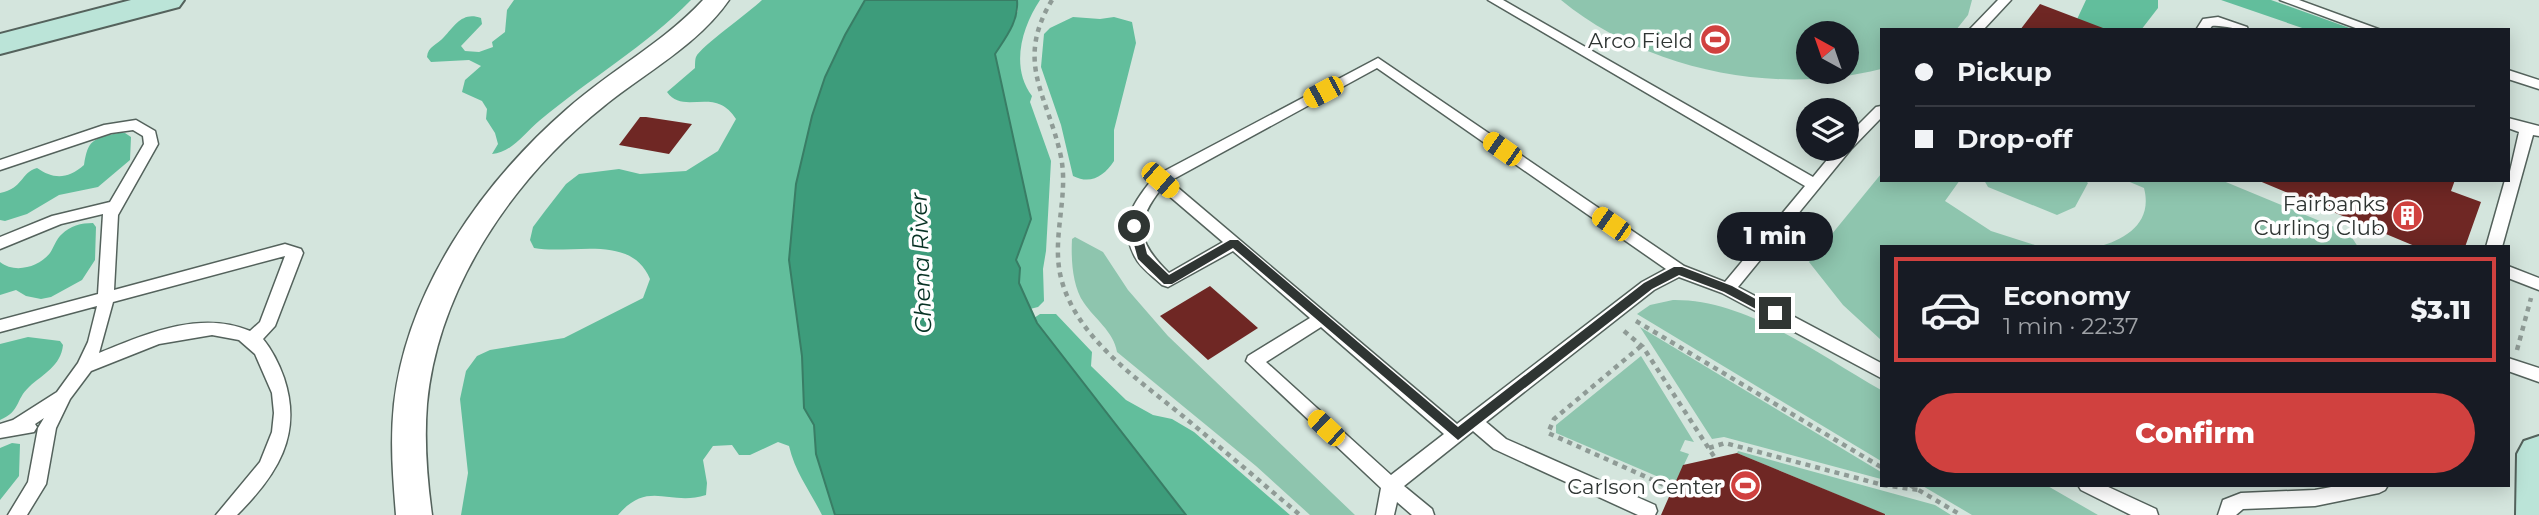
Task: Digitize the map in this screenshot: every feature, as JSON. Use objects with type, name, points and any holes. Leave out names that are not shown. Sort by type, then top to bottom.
[{"type":"street","points":[[0,44],[168,0]]},
{"type":"street","points":[[414,515],[408,488],[407,453],[412,385],[418,356],[438,298],[468,243],[499,196],[554,135],[608,89],[690,27],[717,0]]},
{"type":"street","points":[[2539,454],[2539,515]]},
{"type":"lane","points":[[1494,0],[1815,185]]},
{"type":"lane","points":[[1977,28],[2005,0]]},
{"type":"lane","points":[[2286,0],[2369,28]]},
{"type":"lane","points":[[2204,28],[2208,22],[2218,21],[2237,28]]},
{"type":"lane","points":[[1234,243],[1168,281],[1142,256],[1134,226],[1140,205],[1160,180],[1378,62],[1678,270],[1728,289],[1880,370]]},
{"type":"lane","points":[[2510,75],[2539,85]]},
{"type":"lane","points":[[1859,133],[1880,111]]},
{"type":"lane","points":[[2510,124],[2533,130],[2511,173]]},
{"type":"lane","points":[[0,165],[109,128],[136,125],[150,134],[151,144],[110,215],[106,296],[96,342],[85,366],[64,395],[47,428],[37,484],[17,515]]},
{"type":"lane","points":[[1728,289],[1834,161]]},
{"type":"lane","points":[[1160,180],[1458,435]]},
{"type":"lane","points":[[2494,245],[2509,182]]},
{"type":"lane","points":[[0,243],[57,220],[115,206]]},
{"type":"lane","points":[[0,326],[285,250],[295,253],[267,326],[253,338]]},
{"type":"lane","points":[[1385,515],[1390,486],[1648,286],[1678,270]]},
{"type":"lane","points":[[2510,273],[2537,283]]},
{"type":"lane","points":[[1322,318],[1254,361],[1425,515]]},
{"type":"lane","points":[[85,366],[145,342],[192,331],[227,330],[253,338],[271,367],[282,393],[284,418],[278,446],[265,472],[225,515]]},
{"type":"lane","points":[[2510,365],[2539,375]]},
{"type":"lane","points":[[9,428],[64,395]]},
{"type":"lane","points":[[1474,422],[1500,444],[1648,511]]},
{"type":"lane","points":[[9,428],[47,428]]},
{"type":"lane","points":[[2091,487],[2149,515]]},
{"type":"lane","points":[[2227,515],[2230,506],[2241,501],[2315,498],[2369,487]]},
{"type":"path","points":[[1052,0],[1038,32],[1033,62],[1060,145],[1063,198],[1058,256],[1061,278],[1071,306],[1097,340],[1120,363],[1300,515]]},
{"type":"path","points":[[2510,365],[2537,283]]},
{"type":"path","points":[[1715,458],[1641,346],[1623,333],[1638,320],[1880,466]]},
{"type":"path","points":[[1641,346],[1554,419],[1548,433],[1673,489]]},
{"type":"path","points":[[1709,448],[1725,443],[1880,484]]},
{"type":"path","points":[[1897,487],[1919,490]]},
{"type":"path","points":[[1914,487],[1961,515]]},
{"type":"shaded area","points":[[514,0],[691,0],[674,17],[539,121],[512,146],[492,154],[498,144],[486,119],[487,109],[482,101],[462,92],[465,80],[481,66],[469,60],[431,62],[427,57],[431,48],[456,24],[469,16],[481,18],[482,24],[461,46],[465,51],[479,52],[493,47],[492,42],[505,32],[507,10]]},
{"type":"shaded area","points":[[762,0],[865,0],[825,77],[812,116],[796,184],[789,260],[802,356],[804,408],[814,425],[816,454],[835,515],[822,515],[799,473],[789,446],[778,442],[750,455],[739,455],[732,445],[713,446],[703,460],[706,495],[693,498],[640,498],[618,515],[461,515],[468,473],[460,399],[466,371],[477,356],[490,350],[564,338],[643,298],[650,279],[641,265],[629,256],[615,251],[534,248],[530,240],[533,227],[566,184],[579,174],[619,169],[640,174],[686,171],[718,151],[736,119],[728,109],[709,102],[682,102],[667,92],[695,68],[699,52]]},
{"type":"shaded area","points":[[1017,0],[1040,0],[1028,22],[1020,60],[1021,73],[1032,96],[1030,102],[1051,161],[1043,269],[1044,301],[1038,307],[1030,309],[1019,283],[1020,268],[1016,260],[1031,219],[995,54],[1018,11]]},
{"type":"shaded area","name":"Arco Field","points":[[1561,0],[1972,0],[1968,15],[1958,28],[1880,28],[1880,69],[1859,73],[1859,21],[1796,21],[1796,79],[1713,71],[1672,60],[1632,44],[1595,24]]},
{"type":"shaded area","points":[[2086,0],[2158,0],[2158,8],[2143,28],[2073,28]]},
{"type":"shaded area","points":[[2221,0],[2271,0],[2349,28],[2302,28]]},
{"type":"shaded area","points":[[1073,17],[1114,17],[1132,22],[1136,43],[1114,130],[1114,161],[1101,175],[1086,180],[1073,176],[1061,125],[1041,67],[1044,34],[1050,28]]},
{"type":"shaded area","points":[[118,133],[131,137],[130,160],[98,187],[59,195],[27,214],[0,220],[0,193],[14,188],[27,173],[37,168],[54,176],[72,173],[84,165],[87,150],[93,142]]},
{"type":"shaded area","points":[[1880,175],[1880,182],[1959,182],[1945,201],[1991,231],[2035,245],[1880,245],[1880,339],[1843,305],[1809,262]]},
{"type":"shaded area","points":[[1985,182],[2088,183],[2075,207],[2057,215],[1988,187]]},
{"type":"shaded area","points":[[2130,182],[2226,182],[2349,233],[2357,245],[2103,245],[2127,234],[2141,220],[2145,211],[2144,188]]},
{"type":"shaded area","points":[[93,223],[96,227],[95,260],[82,280],[51,297],[41,299],[26,296],[16,290],[0,295],[0,262],[13,268],[33,265],[50,253],[65,231],[76,225]]},
{"type":"shaded area","points":[[1075,237],[1103,252],[1128,290],[1168,336],[1355,515],[1310,515],[1256,466],[1117,352],[1112,338],[1084,303],[1077,289],[1072,255],[1072,239]]},
{"type":"shaded area","points":[[1673,300],[1701,302],[1728,309],[1782,332],[1880,389],[1880,460],[1637,314],[1650,305]]},
{"type":"shaded area","points":[[1040,314],[1056,314],[1092,352],[1091,366],[1126,400],[1153,415],[1172,419],[1194,432],[1290,515],[1186,515],[1037,323],[1034,318]]},
{"type":"shaded area","points":[[1640,327],[1880,471],[1880,479],[1724,437],[1712,439]]},
{"type":"shaded area","points":[[28,337],[60,341],[63,345],[62,352],[50,369],[29,387],[15,409],[0,420],[0,344]]},
{"type":"shaded area","points":[[1641,356],[1694,442],[1685,440],[1680,451],[1689,454],[1675,484],[1556,433],[1556,425]]},
{"type":"shaded area","points":[[12,443],[20,444],[19,476],[0,500],[0,448]]},
{"type":"shaded area","points":[[1738,451],[1935,505],[1951,515],[1886,515],[1737,453]]},
{"type":"shaded area","points":[[1924,487],[2049,487],[2098,515],[1972,515]]},
{"type":"water","name":"Chena River","points":[[865,0],[1017,0],[1014,22],[995,54],[1031,219],[1016,260],[1020,268],[1019,283],[1037,323],[1186,515],[835,515],[816,454],[814,425],[804,408],[802,356],[789,260],[796,184],[812,116],[825,77]]},
{"type":"building","points":[[2040,4],[2103,28],[2022,28]]},
{"type":"building","points":[[640,117],[692,124],[669,154],[619,145]]},
{"type":"building","name":"Fairbanks Curling Club","points":[[2262,182],[2454,182],[2451,191],[2481,202],[2466,245],[2412,245]]},
{"type":"building","points":[[1210,286],[1258,328],[1208,360],[1160,316]]},
{"type":"building","name":"Carlson Center","points":[[1737,453],[1885,515],[1661,515],[1683,465]]},
{"type":"place","name":"Arco Field","points":[[1716,40]]},
{"type":"place","name":"Fairbanks Curling Club","points":[[2408,215]]},
{"type":"place","name":"Carlson Center","points":[[1745,486]]},
{"type":"route","points":[[1134,226],[1142,256],[1168,281],[1234,243],[1458,435],[1648,286],[1678,270],[1699,276],[1775,313]]}]
